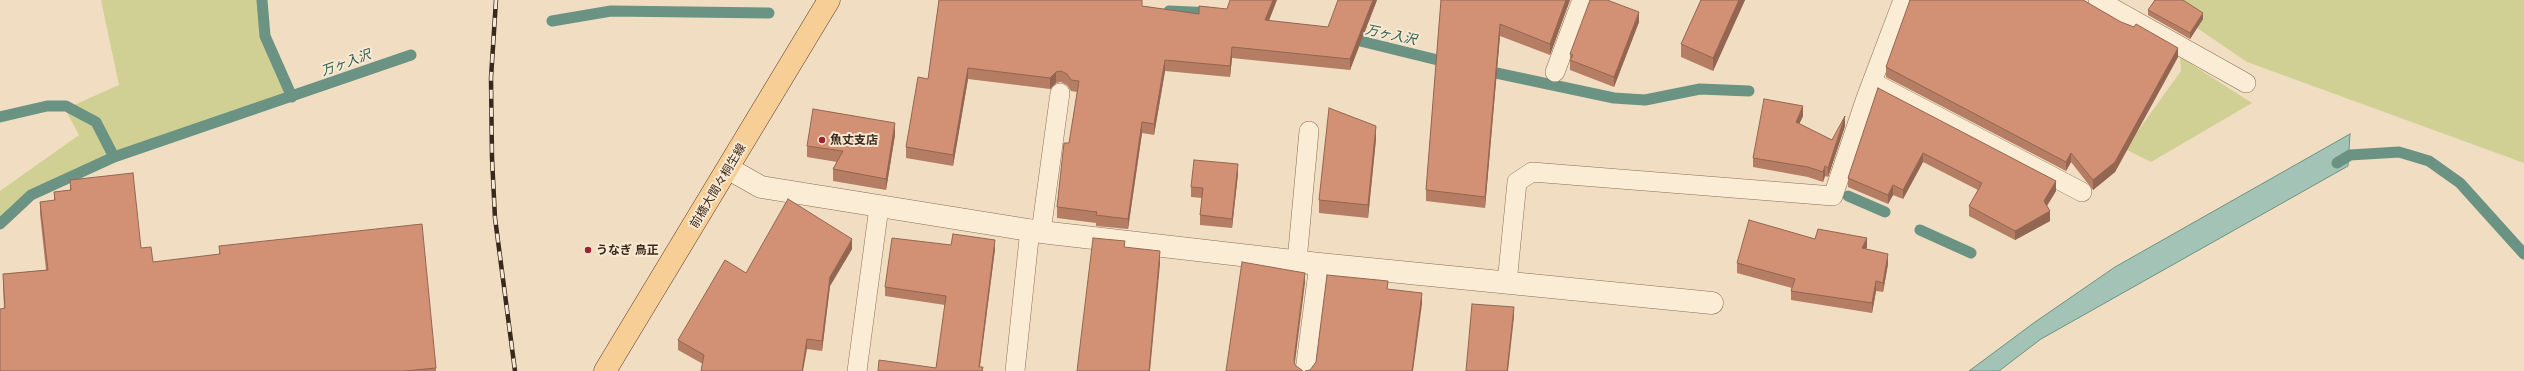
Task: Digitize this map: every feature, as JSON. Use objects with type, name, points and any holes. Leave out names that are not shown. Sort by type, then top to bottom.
[{"type":"main road","name":"前橋大間々桐生線","points":[[605,371],[729,169],[829,0]]},
{"type":"street","points":[[729,169],[761,187],[1036,231],[1319,264],[1712,303]]},
{"type":"lane","points":[[1555,72],[1582,0]]},
{"type":"lane","points":[[1507,283],[1517,182],[1525,175],[1532,172],[1833,196],[1872,82],[1903,0]]},
{"type":"lane","points":[[2098,0],[2246,83]]},
{"type":"lane","points":[[1872,82],[2082,192]]},
{"type":"lane","points":[[1015,371],[1036,231],[1060,93]]},
{"type":"lane","points":[[1297,261],[1309,131]]},
{"type":"lane","points":[[857,371],[879,207]]},
{"type":"lane","points":[[1305,371],[1319,264]]},
{"type":"green space","points":[[101,0],[265,0],[270,37],[295,97],[140,150],[34,199],[0,230],[0,191],[79,135],[65,109],[119,85]]},
{"type":"green space","points":[[2156,0],[2524,0],[2524,163],[2247,62]]},
{"type":"green space","points":[[2180,57],[2252,103],[2151,162],[2125,149],[2181,71]]},
{"type":"shaded area","points":[[2350,134],[2348,166],[2041,339],[1999,371],[1969,371],[2035,322],[2115,267]]},
{"type":"building","points":[[939,0],[1142,0],[1142,6],[1199,14],[1199,6],[1227,9],[1230,0],[1273,0],[1265,20],[1328,27],[1338,0],[1373,0],[1350,59],[1232,47],[1230,66],[1165,60],[1154,124],[1142,122],[1128,219],[1096,215],[1097,212],[1057,207],[1064,143],[1069,143],[1079,81],[1071,80],[1067,74],[1061,71],[1056,72],[1050,78],[968,68],[953,155],[906,147],[918,77],[928,79]]},
{"type":"building","points":[[1441,0],[1566,0],[1550,44],[1500,24],[1485,197],[1426,190]]},
{"type":"building","points":[[1590,0],[1607,0],[1639,12],[1614,77],[1570,60],[1573,55],[1570,54]]},
{"type":"building","points":[[1701,0],[1739,0],[1713,58],[1681,44]]},
{"type":"building","points":[[1910,0],[2083,0],[2121,22],[2134,27],[2136,24],[2178,48],[2115,162],[2093,180],[2071,153],[2066,162],[1886,67]]},
{"type":"building","points":[[2155,0],[2183,0],[2203,13],[2190,33],[2148,10]]},
{"type":"building","points":[[1878,88],[2056,181],[2044,201],[2050,211],[2015,231],[1969,206],[1982,183],[1923,153],[1903,190],[1893,185],[1888,195],[1848,178]]},
{"type":"building","points":[[1764,99],[1803,106],[1796,122],[1832,140],[1845,116],[1828,168],[1825,166],[1823,172],[1808,167],[1753,158]]},
{"type":"building","points":[[1329,108],[1376,126],[1368,205],[1319,200]]},
{"type":"building","points":[[813,109],[895,123],[886,179],[833,169],[843,151],[807,146]]},
{"type":"building","points":[[1194,160],[1238,164],[1232,219],[1200,215],[1203,188],[1191,187]]},
{"type":"building","points":[[133,173],[141,248],[151,247],[153,262],[220,254],[219,246],[422,224],[436,368],[405,371],[0,371],[0,309],[5,308],[3,274],[48,270],[40,202],[55,200],[54,192],[71,190],[70,180]]},
{"type":"building","points":[[788,199],[852,239],[830,277],[822,341],[807,339],[802,371],[701,371],[704,355],[678,340],[725,260],[746,273]]},
{"type":"building","points":[[1749,220],[1815,239],[1818,229],[1867,238],[1862,248],[1888,254],[1883,283],[1876,281],[1872,303],[1791,291],[1795,279],[1737,263]]},
{"type":"building","points":[[953,234],[995,240],[979,367],[983,367],[982,371],[878,371],[879,360],[936,368],[946,296],[885,287],[892,238],[951,245]]},
{"type":"building","points":[[1093,238],[1125,241],[1124,247],[1160,251],[1149,371],[1077,371]]},
{"type":"building","points":[[1242,262],[1305,273],[1294,359],[1295,365],[1303,371],[1226,371]]},
{"type":"building","points":[[1327,275],[1388,281],[1387,289],[1422,293],[1412,371],[1305,371],[1310,370],[1316,362]]},
{"type":"building","points":[[1472,304],[1514,307],[1507,371],[1466,371]]},
{"type":"waterway","points":[[262,0],[265,36],[292,97]]},
{"type":"waterway","name":"万ヶ入沢","points":[[552,21],[611,11],[769,13]]},
{"type":"waterway","name":"万ヶ入沢","points":[[1169,11],[1213,13]]},
{"type":"waterway","name":"万ヶ入沢","points":[[1348,38],[1450,63]]},
{"type":"waterway","points":[[0,224],[31,195],[114,157],[411,55]]},
{"type":"waterway","name":"万ヶ入沢","points":[[1482,70],[1614,98],[1645,100],[1700,89],[1749,91]]},
{"type":"waterway","points":[[0,117],[47,106],[66,106],[96,122],[114,157]]},
{"type":"waterway","points":[[2337,163],[2350,155],[2399,152],[2429,161],[2460,183],[2524,254]]},
{"type":"waterway","name":"万ヶ入沢","points":[[1848,196],[1885,212]]},
{"type":"waterway","name":"万ヶ入沢","points":[[1920,230],[1971,253]]},
{"type":"railway","points":[[496,0],[491,78],[492,158],[495,218],[515,371]]},
{"type":"place","name":"魚丈支店","points":[[822,140]]},
{"type":"place","name":"うなぎ 鳥正","points":[[588,250]]}]
